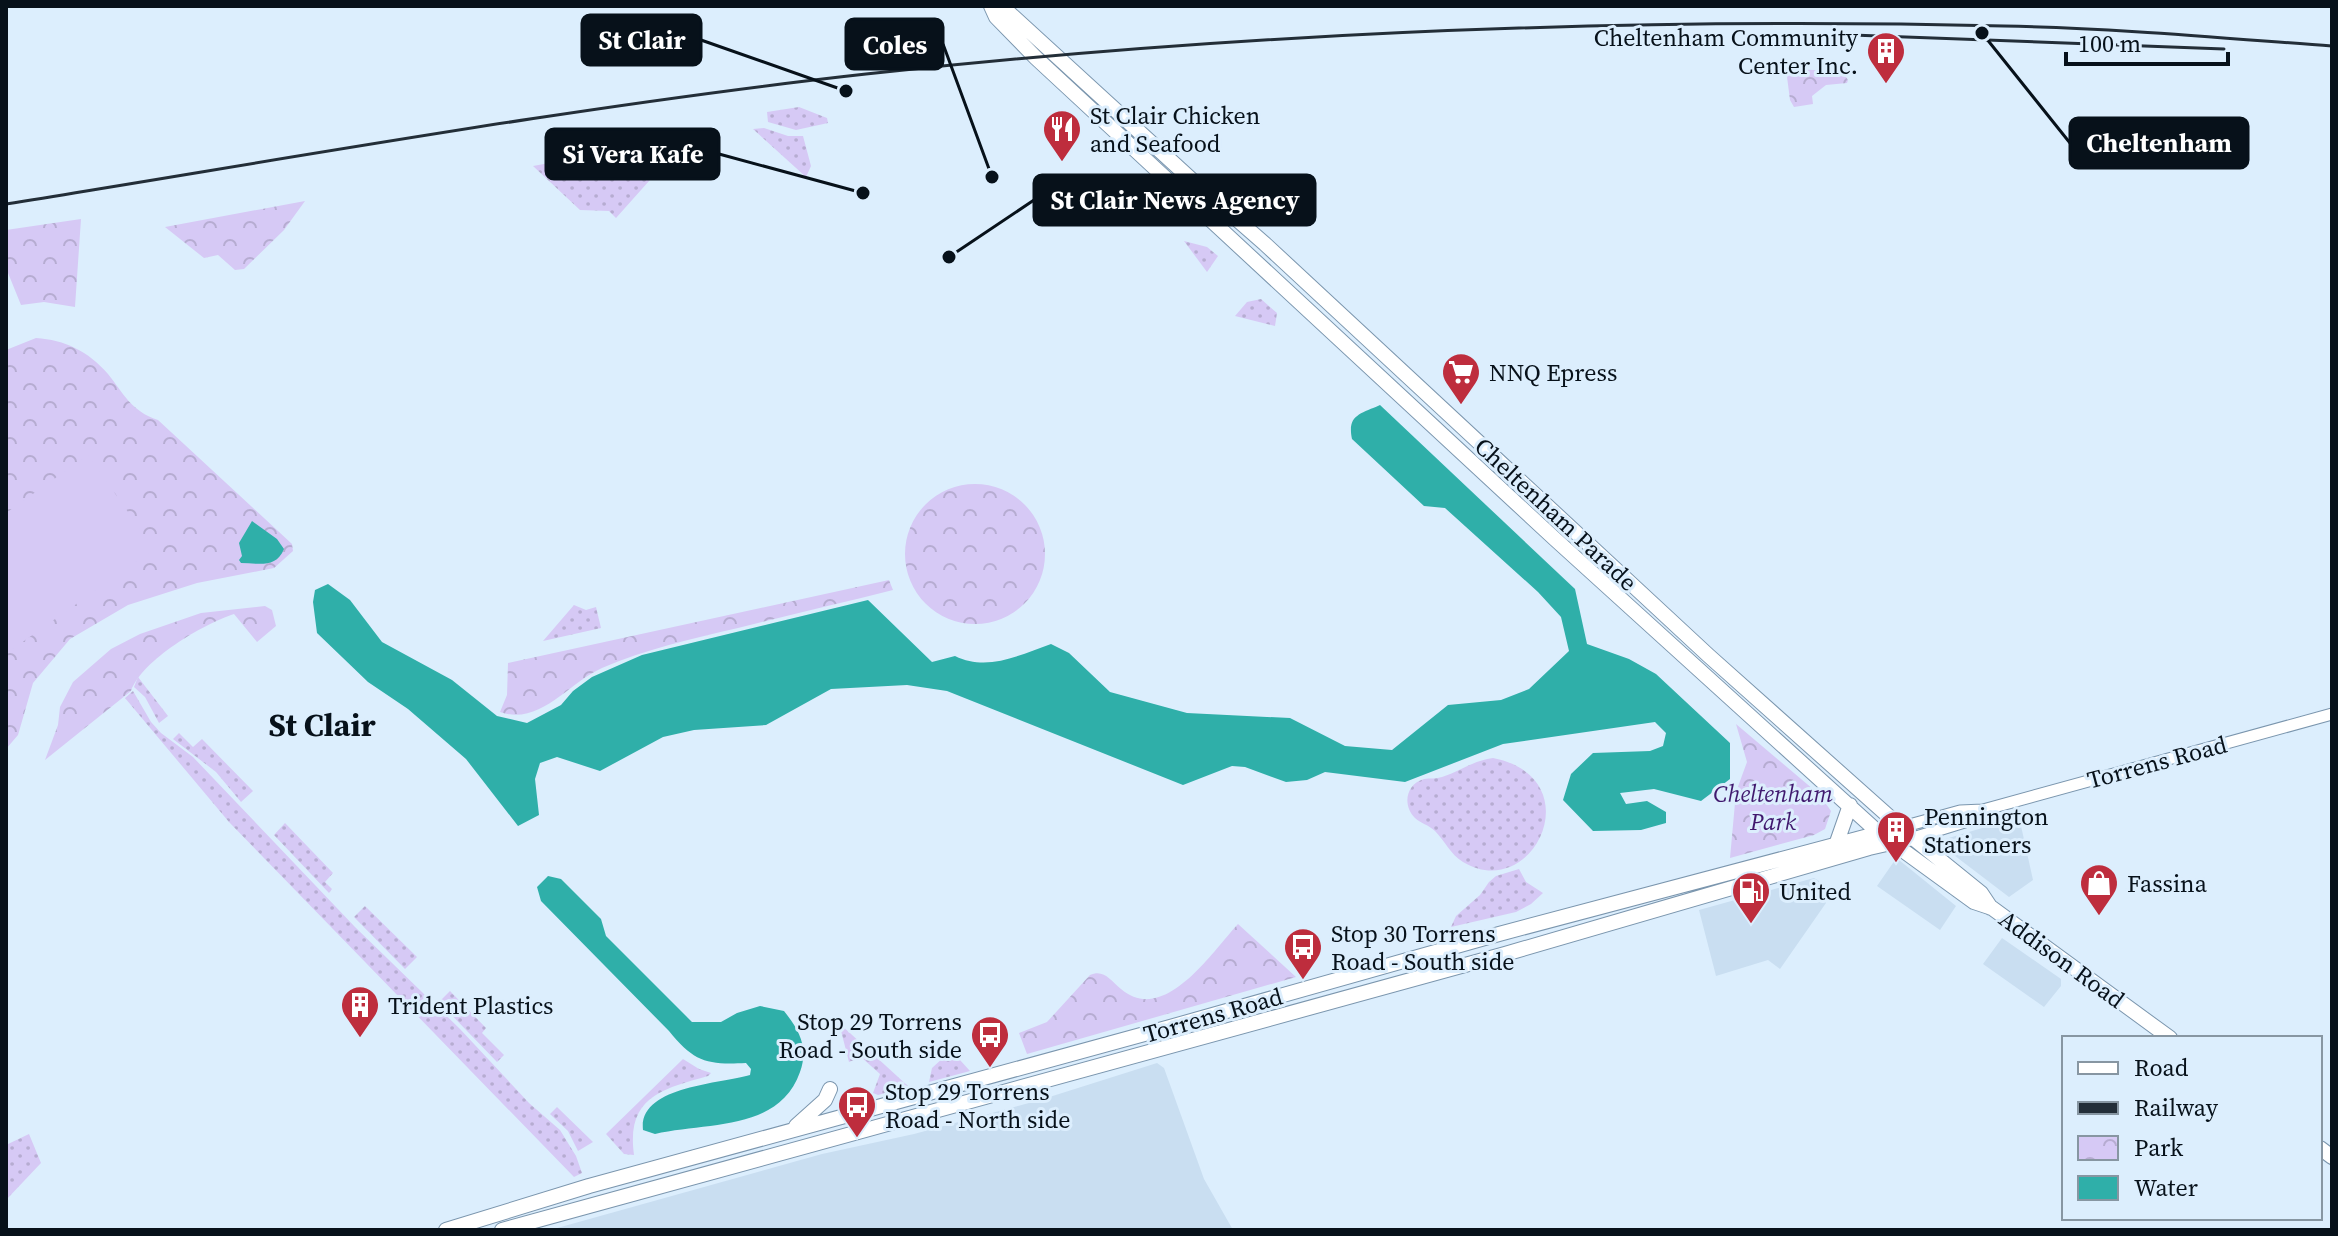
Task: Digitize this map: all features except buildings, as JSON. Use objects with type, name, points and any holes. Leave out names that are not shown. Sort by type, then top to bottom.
[{"type":"main road","name":"Cheltenham Parade","points":[[991,6],[996,17],[1036,58],[1181,194],[1879,833]]},
{"type":"main road","name":"Cheltenham Parade","points":[[999,6],[1265,244],[1709,656],[1902,827]]},
{"type":"main road","points":[[1836,845],[1850,805]]},
{"type":"main road","name":"Torrens Road","points":[[446,1230],[589,1186],[1596,908],[1902,827]]},
{"type":"main road","name":"Addison Road","points":[[1902,827],[1981,893],[1992,908],[2167,1036]]},
{"type":"main road","name":"Addison Road","points":[[1879,833],[1974,902],[1992,908]]},
{"type":"main road","name":"Torrens Road","points":[[502,1230],[1913,838]]},
{"type":"main road","points":[[1596,908],[1595,919],[1606,925]]},
{"type":"main road","points":[[789,1131],[815,1111],[830,1089]]},
{"type":"street","name":"Torrens Road","points":[[1902,827],[1960,811],[1983,810],[2332,714]]},
{"type":"street","name":"Torrens Road","points":[[1913,838],[1971,820],[1983,810]]},
{"type":"shaded area","points":[[2019,817],[2033,880],[2009,897],[1942,846],[1942,840]]},
{"type":"shaded area","points":[[1895,860],[1899,860],[1956,906],[1940,930],[1877,886]]},
{"type":"shaded area","points":[[1814,878],[1819,881],[1826,903],[1780,969],[1768,960],[1716,976],[1699,910]]},
{"type":"shaded area","points":[[2002,938],[2061,979],[2061,986],[2044,1007],[1983,964]]},
{"type":"shaded area","points":[[1157,1063],[1164,1068],[1204,1179],[1233,1230],[550,1230],[822,1154],[914,1134],[1040,1100]]},
{"type":"green space","points":[[1786,69],[1842,71],[1848,80],[1847,83],[1826,85],[1812,96],[1813,104],[1794,107],[1790,100]]},
{"type":"green space","points":[[799,107],[827,118],[828,123],[796,130],[768,122],[767,112]]},
{"type":"green space","points":[[764,128],[788,136],[803,136],[811,166],[806,177],[753,129]]},
{"type":"green space","points":[[658,143],[666,162],[616,218],[609,211],[580,210],[533,166]]},
{"type":"green space","points":[[305,201],[284,230],[244,269],[235,270],[218,255],[204,258],[165,227]]},
{"type":"green space","points":[[81,219],[75,307],[44,302],[21,305],[6,268],[6,230]]},
{"type":"green space","points":[[1184,241],[1207,247],[1218,256],[1207,272]]},
{"type":"green space","points":[[1261,299],[1277,313],[1275,326],[1235,316],[1247,302]]},
{"type":"green space","points":[[36,338],[66,344],[92,359],[135,407],[158,420],[292,544],[293,551],[274,568],[197,583],[128,605],[70,639],[33,683],[18,735],[6,749],[6,350]]},
{"type":"green space","points":[[88,455],[154,549],[7,653],[6,513]]},
{"type":"green space","points":[[975,484],[1002,489],[1024,505],[1040,527],[1045,554],[1040,581],[1024,603],[1002,619],[975,624],[948,619],[926,603],[910,581],[905,554],[910,527],[926,505],[948,489]]},
{"type":"green space","points":[[889,580],[893,590],[652,650],[602,668],[541,708],[514,715],[500,712],[507,695],[508,663]]},
{"type":"green space","points":[[574,605],[586,610],[596,607],[601,628],[543,641]]},
{"type":"green space","points":[[265,606],[272,610],[276,626],[257,642],[234,614],[206,626],[160,656],[137,679],[131,691],[45,760],[58,725],[60,707],[73,682],[111,649],[140,634],[201,613]]},
{"type":"green space","points":[[138,677],[168,716],[159,723],[145,697],[134,687]]},
{"type":"green space","points":[[133,691],[161,733],[193,757],[355,927],[460,1029],[529,1103],[560,1130],[576,1156],[582,1173],[574,1177],[229,822],[125,698]]},
{"type":"green space","name":"Cheltenham Park","points":[[1736,724],[1820,795],[1831,811],[1825,829],[1814,835],[1730,858],[1736,792],[1747,762]]},
{"type":"green space","points":[[179,733],[193,747],[202,739],[253,791],[241,802],[216,772],[173,739]]},
{"type":"green space","points":[[1493,758],[1523,770],[1540,789],[1546,811],[1542,833],[1530,853],[1511,866],[1488,870],[1458,859],[1435,831],[1415,818],[1407,801],[1413,785],[1424,779],[1442,777]]},
{"type":"green space","points":[[285,823],[333,873],[325,882],[332,889],[329,893],[274,835]]},
{"type":"green space","points":[[1519,869],[1526,882],[1543,893],[1531,904],[1516,912],[1451,927],[1456,916],[1496,876]]},
{"type":"green space","points":[[365,906],[417,957],[405,969],[354,917]]},
{"type":"green space","points":[[1238,924],[1296,977],[1027,1054],[1019,1033],[1047,1022],[1090,975],[1103,974],[1137,998],[1154,998],[1186,981]]},
{"type":"green space","points":[[450,991],[486,1028],[482,1033],[504,1055],[497,1062],[439,1002]]},
{"type":"green space","points":[[839,1023],[909,1087],[878,1095],[873,1093],[880,1074],[861,1057],[849,1062]]},
{"type":"green space","points":[[944,1057],[960,1060],[970,1071],[929,1082],[932,1068]]},
{"type":"green space","points":[[683,1059],[711,1073],[662,1091],[651,1099],[636,1120],[634,1155],[624,1154],[606,1134]]},
{"type":"green space","points":[[557,1107],[593,1142],[578,1151],[568,1131],[550,1114]]},
{"type":"green space","points":[[29,1134],[41,1163],[6,1200],[6,1145]]},
{"type":"water","points":[[1380,405],[1575,589],[1587,644],[1629,659],[1656,674],[1730,743],[1730,779],[1701,801],[1654,789],[1620,793],[1626,804],[1647,801],[1666,812],[1666,823],[1641,830],[1593,831],[1563,800],[1571,774],[1593,753],[1650,751],[1663,746],[1666,733],[1655,722],[1503,744],[1405,782],[1325,772],[1307,780],[1286,782],[1245,767],[1232,766],[1183,785],[947,691],[907,685],[831,689],[766,725],[694,730],[663,737],[600,771],[557,757],[540,763],[535,779],[539,815],[518,826],[466,759],[408,709],[368,682],[317,633],[313,602],[315,590],[328,584],[350,600],[382,642],[452,680],[497,716],[527,723],[561,705],[592,677],[642,655],[868,600],[932,662],[955,656],[967,661],[991,662],[1051,644],[1069,653],[1110,692],[1187,713],[1290,718],[1345,746],[1392,750],[1448,705],[1501,700],[1529,689],[1569,651],[1561,617],[1538,592],[1445,508],[1424,506],[1352,439],[1353,420]]},
{"type":"water","points":[[252,521],[277,539],[284,549],[276,560],[260,564],[241,563],[239,560],[242,556],[239,543]]},
{"type":"water","points":[[548,876],[561,879],[601,919],[606,936],[692,1022],[721,1022],[760,1006],[784,1011],[798,1032],[803,1047],[803,1063],[790,1091],[776,1105],[739,1121],[655,1134],[643,1130],[645,1115],[653,1104],[667,1096],[683,1089],[750,1075],[751,1069],[746,1063],[711,1062],[686,1049],[541,901],[537,887]]},
{"type":"railway","points":[[6,204],[435,134],[758,87],[1008,60],[1292,38],[1576,26],[1861,24],[2045,27],[2332,46]]},
{"type":"railway","points":[[1852,35],[2224,49]]},
{"type":"place","name":"Cheltenham","points":[[1982,33]]},
{"type":"place","name":"Cheltenham Community Center Inc.","points":[[1886,85]]},
{"type":"place","name":"St Clair","points":[[846,91]]},
{"type":"place","name":"St Clair Chicken and Seafood","points":[[1062,163]]},
{"type":"place","name":"Coles","points":[[992,177]]},
{"type":"place","name":"Si Vera Kafe","points":[[863,193]]},
{"type":"place","name":"St Clair News Agency","points":[[949,257]]},
{"type":"place","name":"NNQ Epress","points":[[1461,406]]},
{"type":"place","name":"Pennington Stationers","points":[[1896,864]]},
{"type":"place","name":"Fassina","points":[[2099,917]]},
{"type":"place","name":"United","points":[[1751,925]]},
{"type":"place","name":"Stop 30 Torrens Road - South side","points":[[1303,981]]},
{"type":"place","name":"Trident Plastics","points":[[360,1039]]},
{"type":"place","name":"Stop 29 Torrens Road - South side","points":[[990,1069]]},
{"type":"place","name":"Stop 29 Torrens Road - North side","points":[[857,1139]]},
{"type":"district","name":"St Clair","points":[[322,725]]}]
